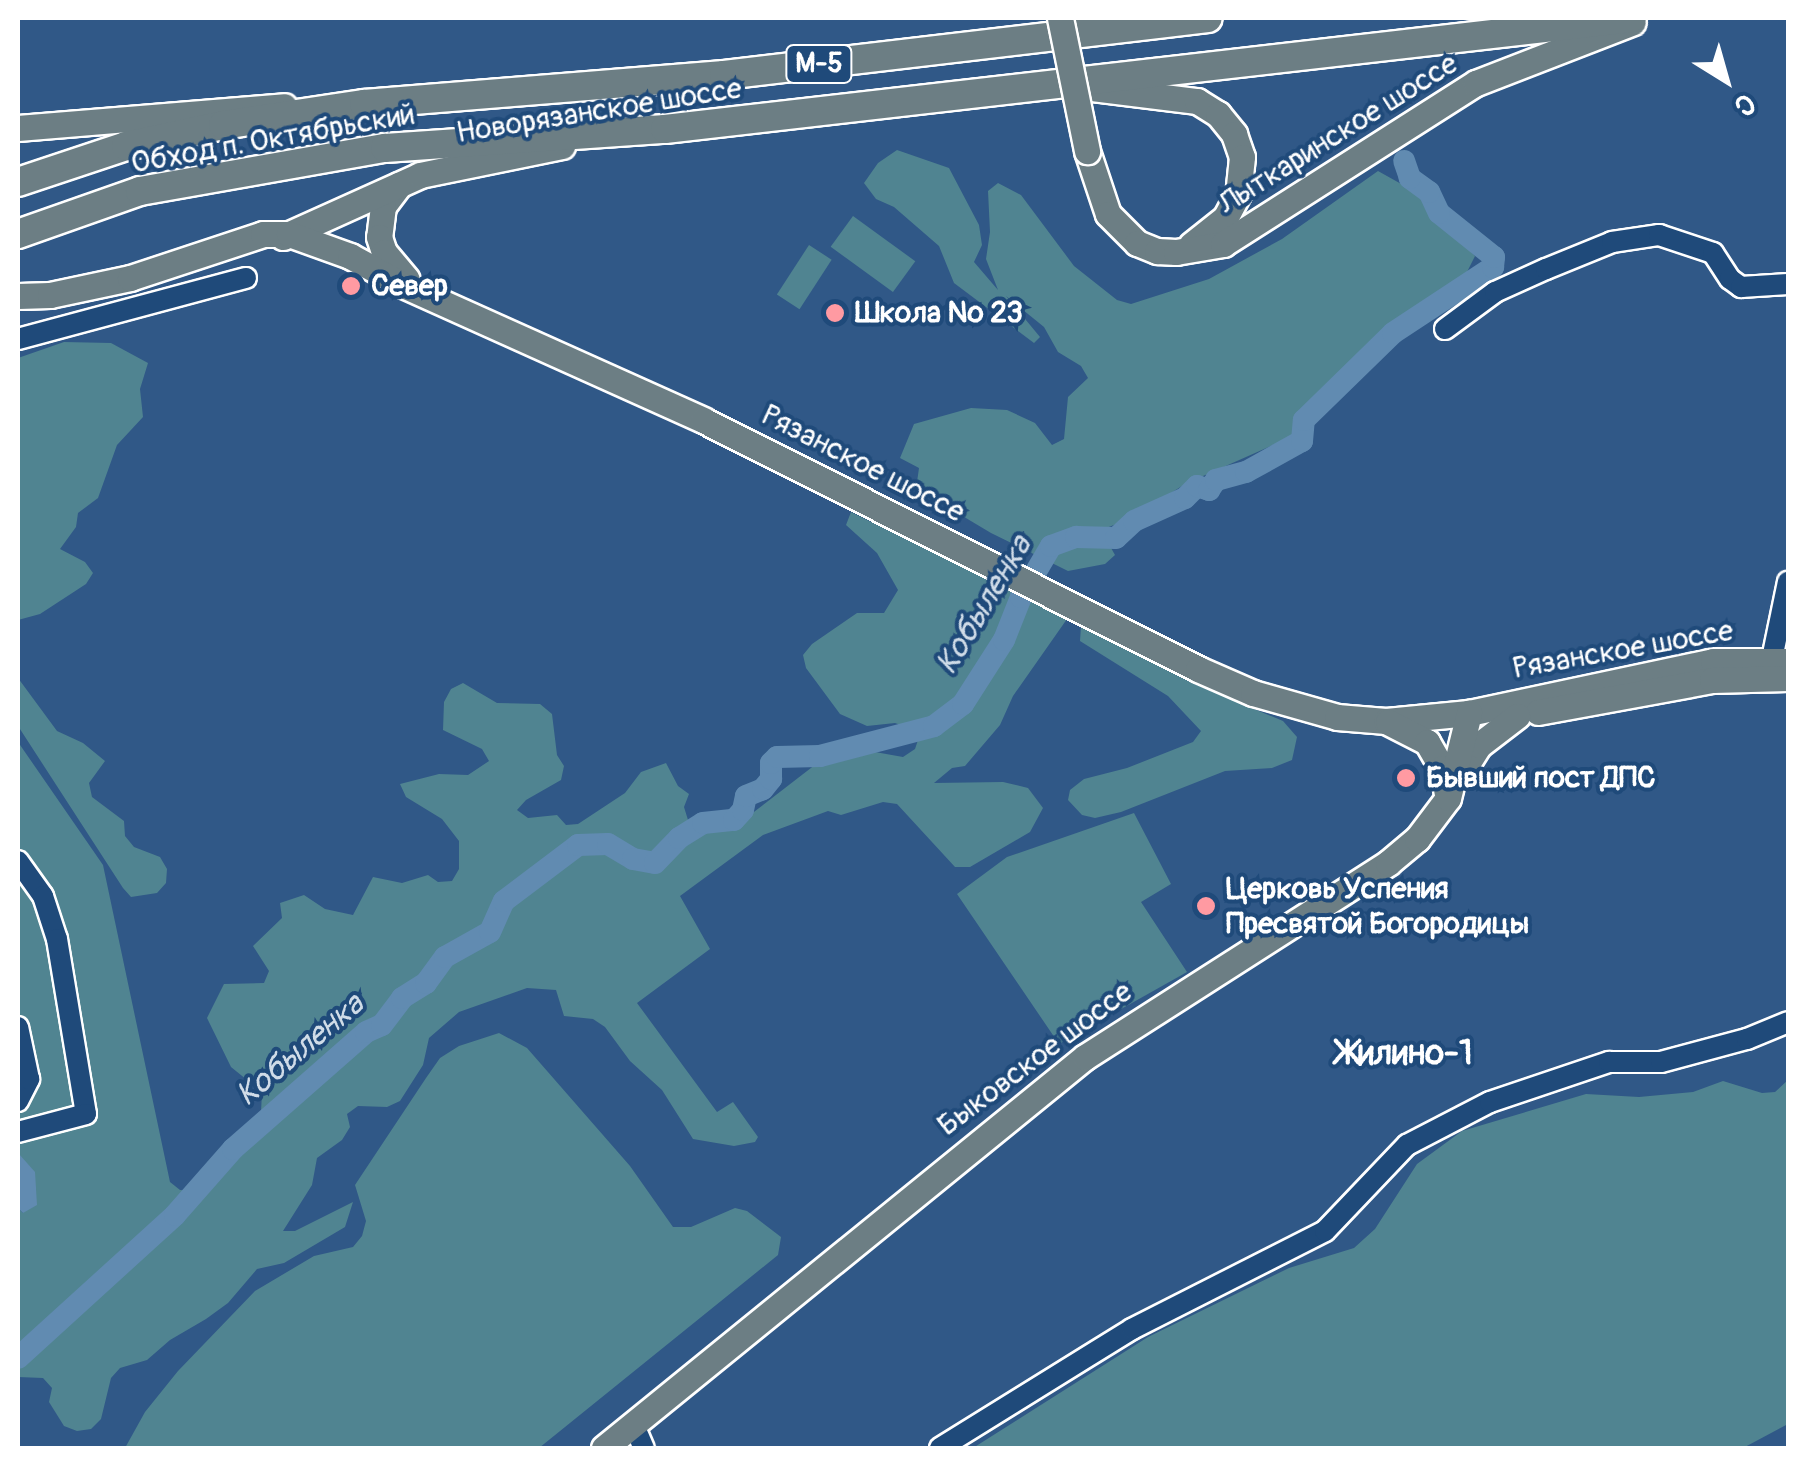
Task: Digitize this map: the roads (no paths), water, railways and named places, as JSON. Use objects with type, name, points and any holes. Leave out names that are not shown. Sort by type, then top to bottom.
[{"type":"highway","name":"Новорязанское шоссе","points":[[430,100],[724,76],[1208,18]]},
{"type":"highway","name":"Новорязанское шоссе","points":[[665,129],[1632,18]]},
{"type":"highway","name":"Обход п. Октябрьский","points":[[18,182],[126,146],[223,124],[364,104],[430,100]]},
{"type":"highway","name":"Обход п. Октябрьский","points":[[18,234],[140,191],[258,168],[385,148],[665,129]]},
{"type":"main road","name":"Лыткаринское шоссе","points":[[1060,18],[1098,195],[1120,230],[1157,252],[1223,244],[1476,84],[1643,18]]},
{"type":"main road","name":"Лыткаринское шоссе","points":[[1057,86],[1176,95],[1208,106],[1227,123],[1242,157],[1238,194],[1211,232],[1176,252]]},
{"type":"main road","points":[[18,128],[226,108],[364,104]]},
{"type":"main road","name":"Новорязанское шоссе","points":[[18,310],[55,308],[134,291],[260,251],[402,183],[444,169],[665,129]]},
{"type":"main road","points":[[402,183],[383,206],[379,222],[384,252],[410,282],[440,301]]},
{"type":"main road","points":[[18,296],[50,295],[130,278],[263,234],[289,234]]},
{"type":"main road","name":"Рязанское шоссе","points":[[289,234],[350,256],[403,286]]},
{"type":"main road","name":"Рязанское шоссе","points":[[260,251],[306,256],[440,301],[703,420],[1253,694],[1319,713],[1386,720],[1469,712],[1713,661],[1783,666]]},
{"type":"main road","name":"Рязанское шоссе","points":[[1469,712],[1516,716],[1783,666]]},
{"type":"main road","name":"Быковское шоссе","points":[[604,1448],[639,1437],[1016,1110],[1154,1010],[1388,863],[1417,839],[1448,798],[1469,712]]},
{"type":"main road","points":[[1448,798],[1479,745],[1516,716]]},
{"type":"main road","points":[[1386,720],[1426,742],[1442,768],[1448,798]]},
{"type":"street","points":[[1445,328],[1494,292],[1546,269],[1612,242],[1659,235],[1712,253],[1730,278],[1742,287],[1788,284]]},
{"type":"street","points":[[18,339],[246,278]]},
{"type":"street","points":[[1783,666],[1788,582]]},
{"type":"street","points":[[18,861],[43,896],[58,939],[86,1114],[18,1132]]},
{"type":"street","points":[[940,1448],[1132,1330],[1326,1231],[1407,1145],[1490,1102],[1609,1062],[1661,1062],[1747,1039],[1788,1022]]},
{"type":"street","points":[[18,1027],[29,1079],[18,1101]]},
{"type":"water","points":[[19,1154],[35,1172],[37,1205],[23,1213],[18,1208]]},
{"type":"waterway","name":"Кобыленка","points":[[18,1358],[175,1215],[233,1149],[366,1032],[382,1025],[402,998],[426,983],[445,957],[490,932],[504,901],[578,845],[608,844],[633,859],[655,863],[679,838],[703,823],[734,820],[743,810],[746,796],[763,789],[771,779],[771,763],[777,757],[820,756],[934,726],[963,704],[1004,640],[1021,597],[1051,546],[1076,537],[1116,538],[1134,521],[1185,498],[1197,486],[1209,490],[1216,480],[1246,472],[1302,441],[1304,420],[1393,333],[1493,267],[1494,257],[1439,213],[1429,192],[1410,178],[1404,161]]},
{"type":"place","name":"Север","points":[[351,286]]},
{"type":"place","name":"Школа № 23","points":[[835,313]]},
{"type":"place","name":"Бывший пост ДПС","points":[[1406,778]]},
{"type":"place","name":"Церковь Успения Пресвятой Богородицы","points":[[1206,906]]},
{"type":"district","name":"Жилино-1","points":[[1405,1053]]}]
